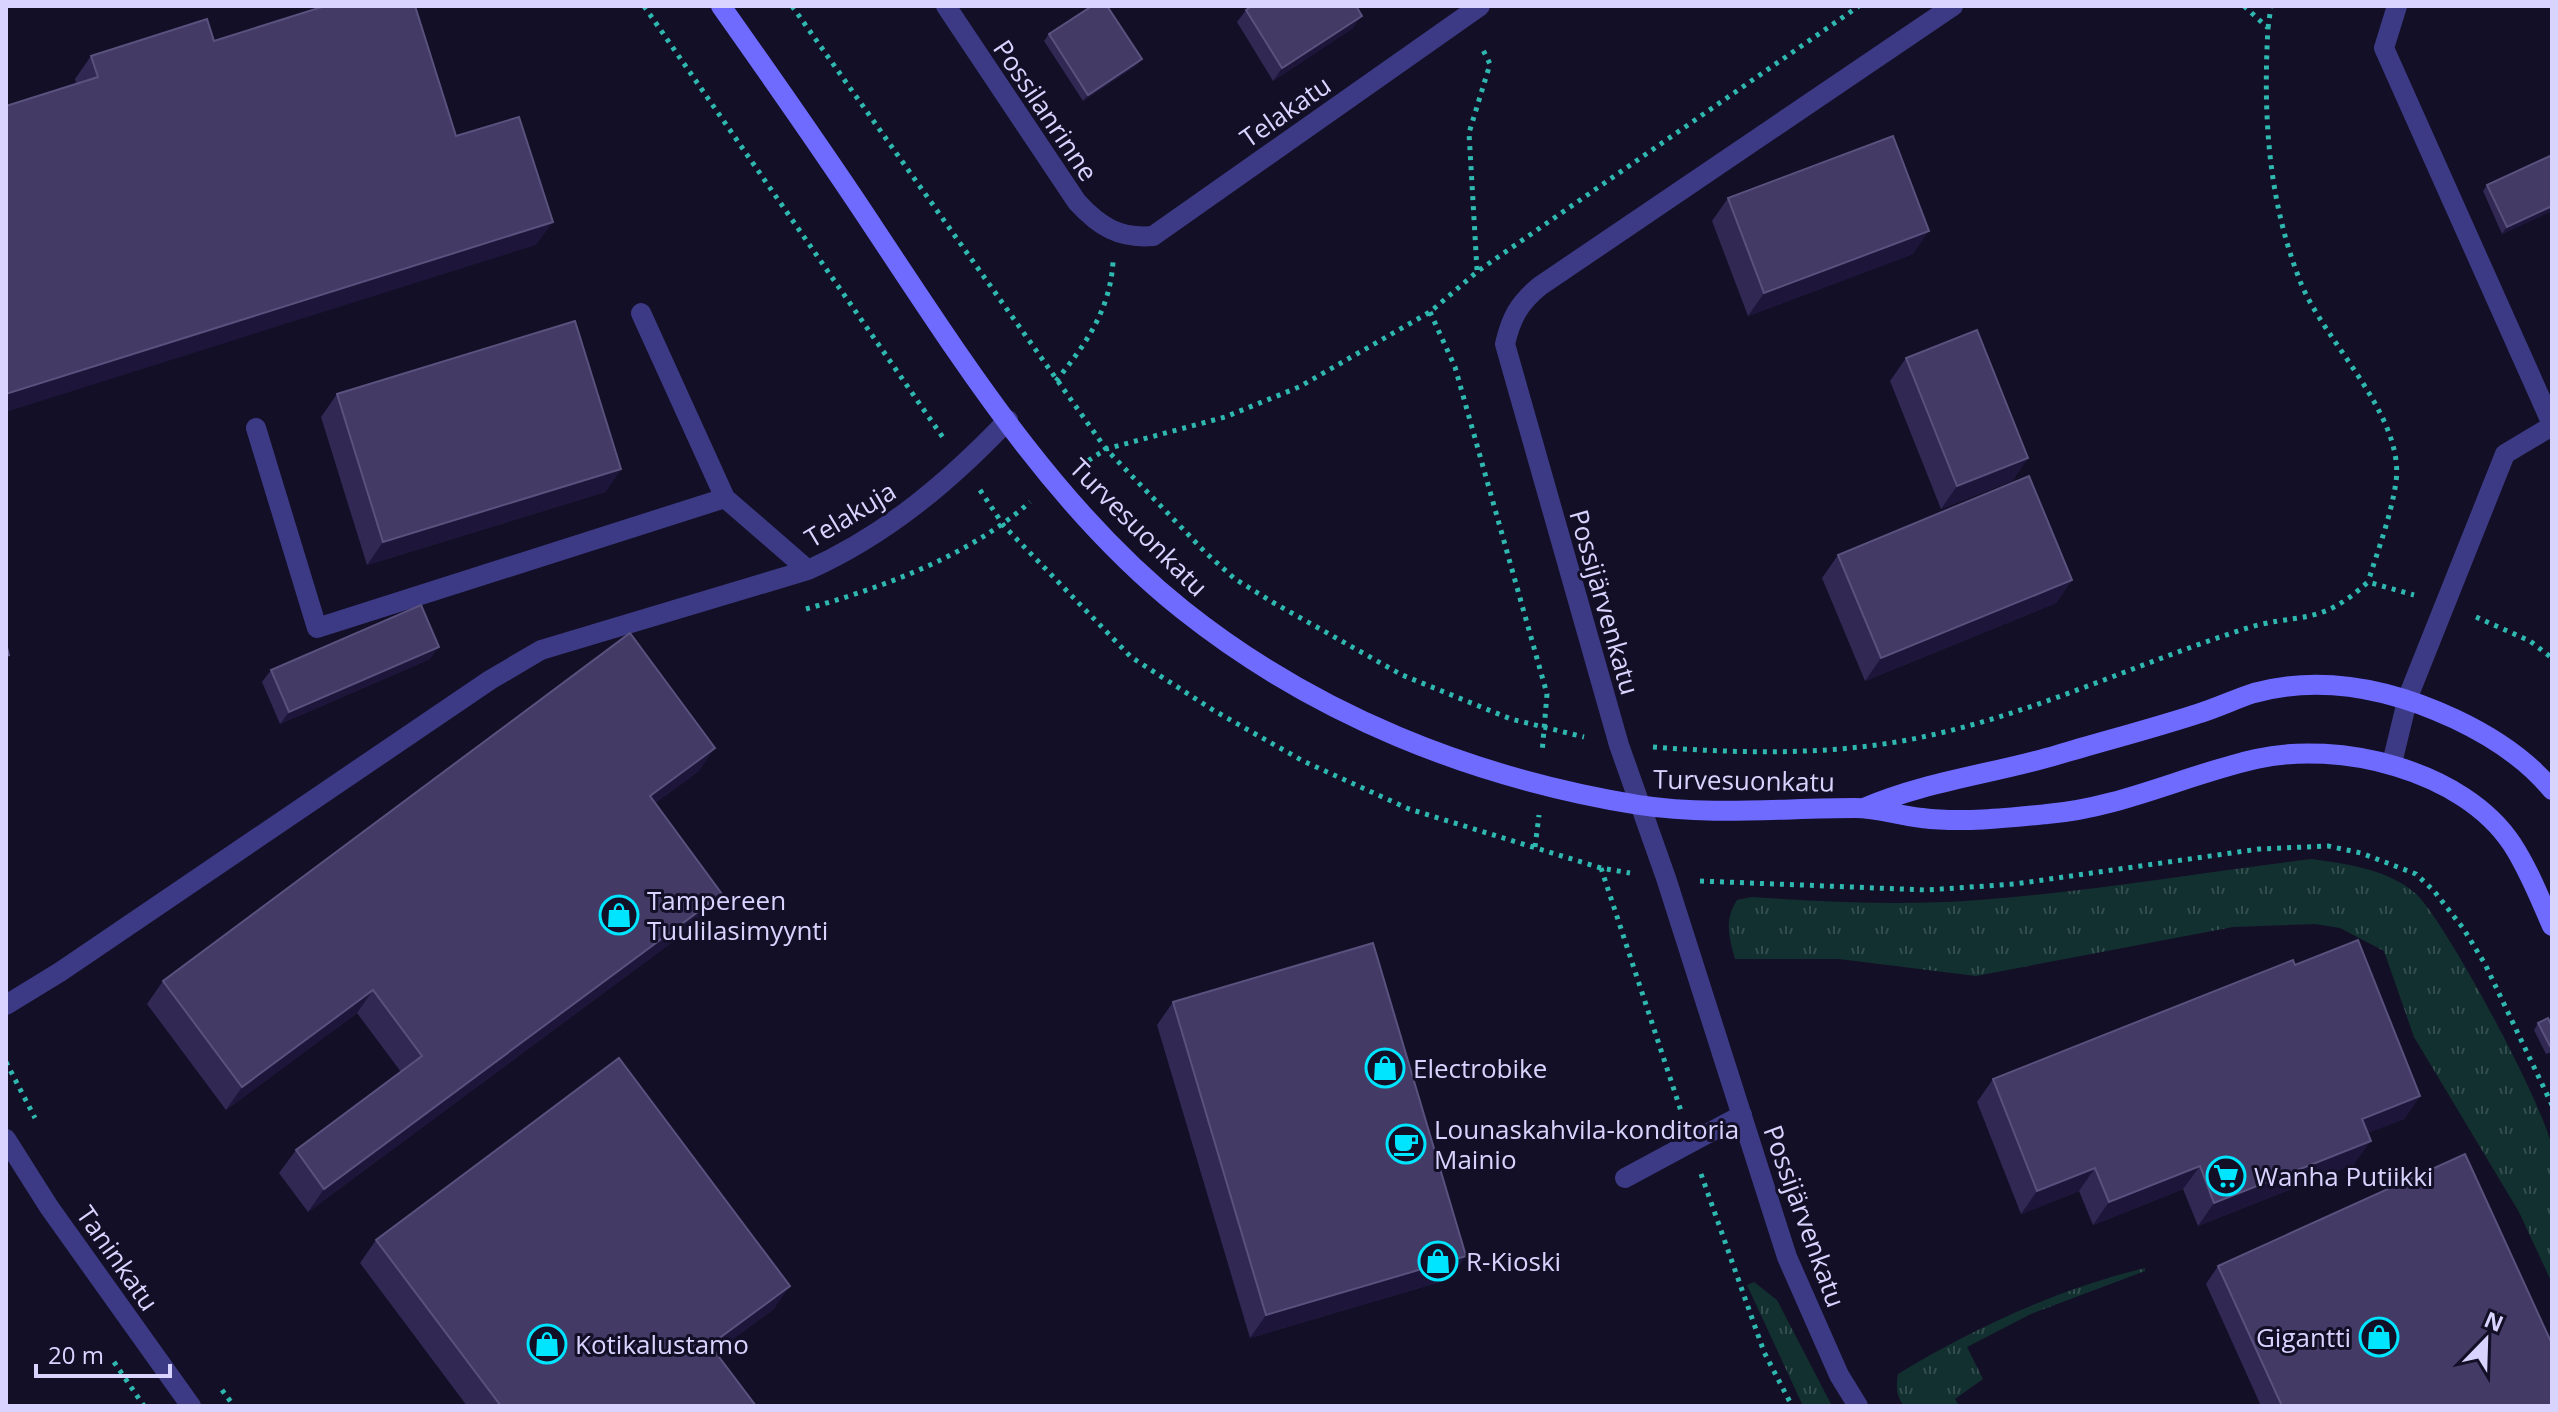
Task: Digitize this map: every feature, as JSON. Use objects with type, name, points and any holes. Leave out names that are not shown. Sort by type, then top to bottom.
[{"type":"main road","name":"Turvesuonkatu","points":[[721,6],[933,317],[1054,482],[1135,568],[1182,609],[1295,688],[1405,741],[1542,786],[1640,805],[1720,811],[1864,808],[1927,819],[2051,814],[2123,801],[2199,775],[2281,754],[2318,751],[2392,763],[2475,806],[2510,840],[2552,926]]},
{"type":"main road","name":"Turvesuonkatu","points":[[1864,808],[1917,787],[2040,760],[2199,714],[2256,693],[2310,686],[2354,686],[2408,697],[2485,733],[2540,774],[2552,790]]},
{"type":"street","name":"Possilanrinne","points":[[946,6],[1077,202],[1093,219],[1114,232]]},
{"type":"street","name":"Possijärvenkatu","points":[[1858,1406],[1839,1375],[1787,1257],[1666,878],[1619,745],[1505,344],[1510,319],[1522,300],[1540,286],[1953,6]]},
{"type":"street","points":[[2392,763],[2408,697],[2505,454],[2552,425],[2384,48],[2397,6]]},
{"type":"street","name":"Telakatu","points":[[1114,232],[1132,238],[1153,236],[1473,11]]},
{"type":"street","points":[[641,313],[725,498],[808,570]]},
{"type":"street","name":"Telakuja","points":[[6,1005],[60,972],[490,680],[541,650],[808,570],[849,551],[894,522],[964,467],[1008,420]]},
{"type":"street","points":[[256,428],[317,628],[725,498]]},
{"type":"street","points":[[1625,1178],[1742,1115]]},
{"type":"street","name":"Taninkatu","points":[[6,1139],[49,1207],[191,1406]]},
{"type":"path","points":[[644,6],[1004,526],[1131,657],[1213,710],[1303,761],[1409,809],[1601,868],[1666,878],[1927,890],[2015,884],[2259,849],[2328,846],[2361,853],[2416,874],[2434,891],[2463,928],[2485,964],[2552,1105]]},
{"type":"path","points":[[799,611],[938,561],[1004,526],[1054,482],[1106,449],[1225,417],[1299,387],[1430,312],[1478,271],[1859,6]]},
{"type":"path","points":[[2244,6],[2268,28]]},
{"type":"path","points":[[2271,6],[2264,108],[2267,143],[2290,254],[2309,303],[2379,412],[2392,446],[2397,479],[2368,582]]},
{"type":"path","points":[[1473,11],[1490,64],[1469,133],[1478,271]]},
{"type":"path","points":[[1056,381],[1081,349],[1102,314],[1112,279],[1114,232]]},
{"type":"path","points":[[1430,312],[1455,367],[1547,694],[1535,847]]},
{"type":"green space","points":[[2312,859],[2379,873],[2415,893],[2470,975],[2515,1058],[2552,1149],[2552,1283],[2519,1212],[2414,1037],[2384,951],[2340,928],[2315,924],[2233,927],[1976,976],[1839,959],[1735,959],[1730,936],[1729,922],[1733,907],[1737,900],[1752,897],[1837,902],[1950,902],[2104,887]]},
{"type":"green space","points":[[2145,1268],[2145,1271],[2031,1314],[1967,1347],[1983,1379],[1955,1399],[1959,1406],[1904,1406],[1901,1402],[1897,1391],[1898,1374],[1927,1357],[2017,1312],[2080,1287]]},
{"type":"green space","points":[[1754,1282],[1777,1300],[1832,1406],[1803,1406],[1747,1285]]},
{"type":"building","points":[[325,6],[415,6],[456,136],[519,117],[553,222],[6,394],[6,106],[98,77],[91,56],[207,19],[214,41]]},
{"type":"building","points":[[1092,6],[1107,6],[1142,59],[1088,95],[1049,34]]},
{"type":"building","points":[[1252,6],[1356,6],[1362,16],[1282,68],[1246,10]]},
{"type":"building","points":[[1893,136],[1929,231],[1764,293],[1728,198]]},
{"type":"building","points":[[2552,155],[2552,206],[2507,227],[2487,185]]},
{"type":"building","points":[[575,321],[621,469],[383,542],[337,394]]},
{"type":"building","points":[[1977,330],[2028,458],[1957,486],[1906,358]]},
{"type":"building","points":[[2029,476],[2072,580],[1881,658],[1838,555]]},
{"type":"building","points":[[421,605],[439,647],[289,712],[271,670]]},
{"type":"building","points":[[630,633],[715,748],[650,796],[722,894],[324,1189],[296,1150],[422,1056],[373,990],[242,1087],[163,981]]},
{"type":"building","points":[[2358,940],[2420,1096],[2362,1119],[2371,1141],[2214,1203],[2200,1166],[2109,1202],[2095,1168],[2037,1191],[1993,1079],[2293,960],[2295,965]]},
{"type":"building","points":[[1373,943],[1466,1256],[1266,1315],[1173,1002]]},
{"type":"building","points":[[2548,1018],[2552,1027],[2551,1048],[2538,1023]]},
{"type":"building","points":[[619,1058],[790,1286],[710,1345],[756,1406],[501,1406],[376,1240]]},
{"type":"building","name":"Gigantti","points":[[2465,1154],[2552,1344],[2552,1406],[2282,1406],[2218,1266]]},
{"type":"place","name":"Tampereen Tuulilasimyynti","points":[[619,915]]},
{"type":"place","name":"Electrobike","points":[[1385,1068]]},
{"type":"place","name":"Lounaskahvila-konditoria Mainio","points":[[1406,1144]]},
{"type":"place","name":"Wanha Putiikki","points":[[2226,1176]]},
{"type":"place","name":"R-Kioski","points":[[1438,1261]]},
{"type":"place","name":"Gigantti","points":[[2379,1337]]},
{"type":"place","name":"Kotikalustamo","points":[[547,1344]]}]
